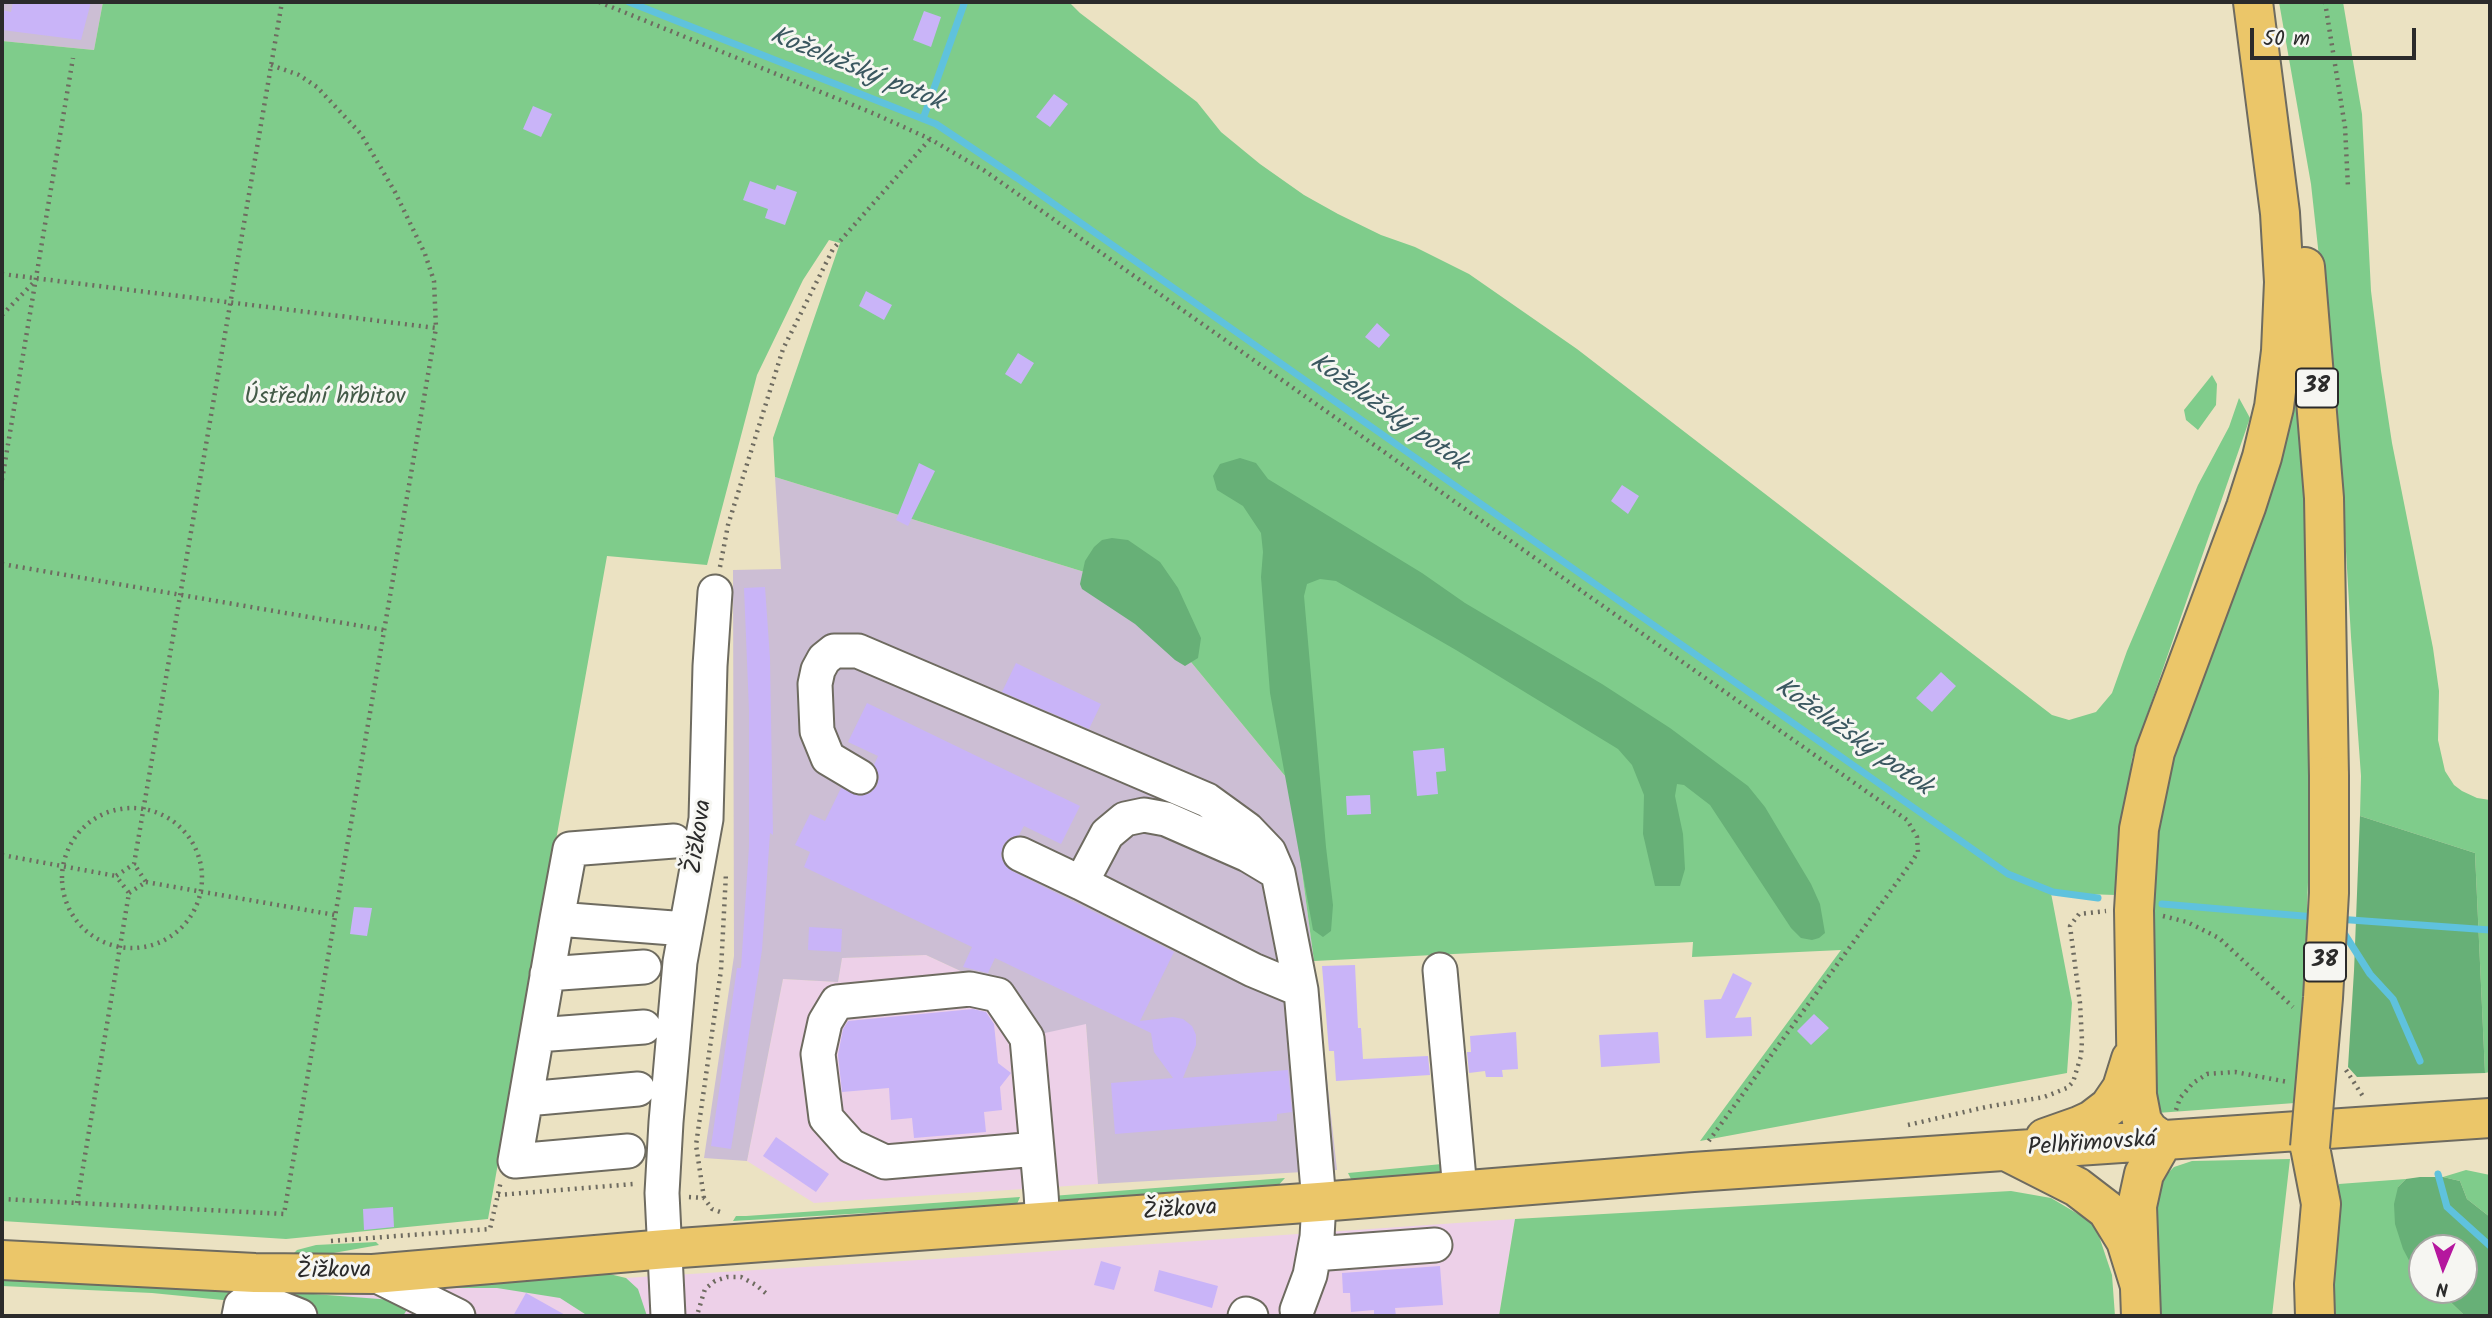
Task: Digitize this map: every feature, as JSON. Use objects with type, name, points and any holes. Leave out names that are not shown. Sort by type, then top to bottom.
[{"type":"main road","points":[[2168,1130],[2149,1131],[2138,1110],[2134,1034],[2138,829],[2147,783],[2174,698],[2254,482],[2268,434],[2279,380],[2284,323],[2283,247],[2253,2]]},
{"type":"main road","name":"38","points":[[2267,2],[2297,201],[2319,408],[2324,498],[2329,776],[2329,893],[2310,1147],[2308,1242],[2289,1316]]},
{"type":"main road","points":[[2006,1151],[2079,1126],[2109,1107],[2127,1078],[2134,1034]]},
{"type":"main road","points":[[2472,1119],[2490,1142]]},
{"type":"main road","name":"Pelhřimovská","points":[[1705,1154],[2006,1151],[2168,1130],[2385,1126],[2472,1119]]},
{"type":"main road","points":[[2141,1301],[2137,1206],[2139,1189],[2151,1159],[2168,1130]]},
{"type":"main road","points":[[2006,1151],[2077,1186],[2107,1210],[2126,1241],[2141,1301]]},
{"type":"main road","name":"Žižkova","points":[[2,1260],[275,1298],[373,1273],[1460,1190],[1705,1154]]},
{"type":"main road","points":[[2308,1242],[2315,1316]]},
{"type":"street","name":"Žižkova","points":[[666,1249],[662,1193],[665,1134],[680,962],[706,819],[715,592]]},
{"type":"street","points":[[860,777],[828,758],[817,731],[816,684],[824,659],[834,650],[858,651],[1208,800],[1247,829],[1269,852],[1278,873],[1301,990],[1319,1202],[1310,1275],[1297,1310]]},
{"type":"street","points":[[1081,883],[1108,834],[1125,819],[1144,815],[1166,819],[1248,855],[1278,873]]},
{"type":"street","points":[[628,1151],[515,1161],[570,849],[674,841]]},
{"type":"street","points":[[1020,854],[1252,970],[1301,990]]},
{"type":"street","points":[[557,919],[686,929]]},
{"type":"street","points":[[547,974],[644,967]]},
{"type":"street","points":[[1440,970],[1460,1190]]},
{"type":"street","points":[[1037,1149],[885,1162],[851,1146],[826,1118],[818,1054],[825,1022],[837,1002],[970,989],[998,995],[1027,1038],[1037,1149],[1043,1223]]},
{"type":"street","points":[[537,1035],[644,1027]]},
{"type":"street","points":[[526,1099],[638,1089]]},
{"type":"street","points":[[1314,1254],[1435,1245]]},
{"type":"street","points":[[666,1249],[668,1316]]},
{"type":"street","points":[[373,1273],[439,1313]]},
{"type":"street","points":[[239,1316],[242,1306],[248,1301],[275,1298]]},
{"type":"street","points":[[1245,1316],[1251,1316]]},
{"type":"path","points":[[146,882],[134,864],[282,2]]},
{"type":"path","points":[[599,2],[863,109],[930,139],[985,171],[1907,820],[1917,837],[1918,852],[1705,1154]]},
{"type":"path","points":[[2325,2],[2345,127],[2348,187]]},
{"type":"path","points":[[2,480],[73,58]]},
{"type":"path","points":[[2,1199],[284,1214],[436,328],[434,281],[425,254],[395,192],[362,134],[317,87],[299,75],[271,65]]},
{"type":"path","points":[[715,592],[728,525],[783,349],[833,249],[930,139]]},
{"type":"path","points":[[2,274],[436,328]]},
{"type":"path","points":[[2,315],[37,279]]},
{"type":"path","points":[[2,564],[384,630]]},
{"type":"path","points":[[126,808],[144,809],[162,815],[177,825],[190,839],[198,855],[202,873],[201,892],[193,912],[180,929],[162,941],[142,947],[120,947],[99,940],[75,918],[62,888],[63,866],[68,848],[78,833],[92,821],[108,812],[126,808]]},
{"type":"path","points":[[2,855],[116,876],[129,893],[77,1203]]},
{"type":"path","points":[[116,876],[134,864]]},
{"type":"path","points":[[129,893],[146,882],[335,915]]},
{"type":"path","points":[[1905,1126],[2043,1097],[2067,1088],[2073,1082],[2082,1040],[2070,926],[2078,914],[2106,911]]},
{"type":"path","points":[[2155,915],[2187,922],[2219,938],[2298,1012]]},
{"type":"path","points":[[704,1198],[696,1145],[721,970],[722,929]]},
{"type":"path","points":[[2339,1062],[2355,1083],[2345,1083]]},
{"type":"path","points":[[2168,1130],[2180,1098],[2193,1083],[2207,1074],[2235,1072],[2294,1083]]},
{"type":"path","points":[[498,1195],[634,1184]]},
{"type":"path","points":[[322,1242],[490,1228]]},
{"type":"path","points":[[697,1316],[705,1289],[715,1281],[727,1277],[741,1278],[768,1295]]},
{"type":"shaded area","points":[[2,2],[103,2],[94,50],[2,41]]},
{"type":"shaded area","points":[[775,477],[1104,578],[1134,593],[1290,782],[1314,961],[1337,1170],[1098,1184],[1086,1024],[1045,1033],[1027,1025],[1008,993],[926,955],[842,958],[838,982],[783,979],[747,1161],[704,1158],[734,956],[733,570],[781,569]]},
{"type":"shaded area","points":[[926,955],[1008,993],[1086,1023],[1098,1184],[814,1203],[747,1161],[783,979],[838,982],[842,958]]},
{"type":"shaded area","points":[[1515,1219],[1499,1316],[280,1316],[282,1299],[935,1259]]},
{"type":"green space","name":"Ústřední hřbitov","points":[[103,2],[1069,2],[1197,102],[1221,132],[1260,164],[1304,195],[1338,214],[1469,274],[1577,349],[2052,715],[2069,720],[2096,712],[2112,693],[2127,651],[2198,485],[2229,427],[2239,398],[2250,418],[2132,758],[2116,895],[2051,893],[2072,1003],[2067,1073],[1700,1141],[1841,950],[1692,957],[1693,942],[1314,961],[1290,782],[1134,593],[1104,578],[775,477],[773,438],[840,243],[829,240],[803,280],[757,375],[707,565],[607,556],[488,1219],[286,1239],[2,1221],[2,41],[94,50]]},
{"type":"green space","points":[[2279,2],[2343,2],[2362,114],[2371,291],[2381,371],[2392,443],[2433,648],[2439,691],[2438,740],[2445,771],[2454,785],[2477,798],[2490,800],[2490,1072],[2485,1073],[2475,853],[2360,816],[2361,776],[2340,448],[2311,184]]},
{"type":"green space","points":[[2212,375],[2217,384],[2216,405],[2198,430],[2186,420],[2184,410]]},
{"type":"green space","points":[[2293,388],[2298,388],[2305,476],[2313,741],[2305,967],[2295,1103],[2157,1113],[2147,947],[2158,803]]},
{"type":"green space","points":[[1240,458],[1256,463],[1268,479],[1422,573],[1465,603],[1602,684],[1670,728],[1748,786],[1765,807],[1811,884],[1820,904],[1825,933],[1812,940],[1801,938],[1791,928],[1710,805],[1684,785],[1677,784],[1675,796],[1683,834],[1685,869],[1680,886],[1655,886],[1643,834],[1644,795],[1632,765],[1618,749],[1456,650],[1336,581],[1320,579],[1307,584],[1304,596],[1333,905],[1331,931],[1323,937],[1313,930],[1270,693],[1261,577],[1261,533],[1243,506],[1217,490],[1213,476],[1220,464]]},
{"type":"green space","points":[[1102,540],[1128,540],[1160,562],[1178,588],[1201,638],[1198,658],[1185,666],[1135,624],[1082,589],[1080,584],[1085,561]]},
{"type":"green space","points":[[2360,816],[2475,853],[2485,1073],[2357,1077],[2348,1067]]},
{"type":"green space","points":[[2290,1159],[2272,1316],[2154,1316],[2149,1204],[2158,1183],[2174,1167],[2192,1161]]},
{"type":"green space","points":[[1442,1164],[1441,1176],[1359,1182],[1351,1179],[1348,1173]]},
{"type":"green space","points":[[2466,1170],[2490,1175],[2490,1217],[2467,1199],[2460,1181],[2443,1177]]},
{"type":"green space","points":[[2443,1177],[2460,1181],[2467,1199],[2490,1217],[2490,1316],[2465,1316],[2453,1304],[2478,1304],[2478,1234],[2408,1234],[2408,1258],[2395,1224],[2394,1204],[2398,1187],[2406,1179]]},
{"type":"green space","points":[[1285,1178],[1275,1189],[1062,1206],[1052,1196]]},
{"type":"green space","points":[[2406,1179],[2398,1187],[2408,1243],[2408,1304],[2453,1304],[2465,1316],[2326,1316],[2331,1241],[2339,1184]]},
{"type":"green space","points":[[2011,1191],[2051,1198],[2095,1224],[2112,1275],[2115,1316],[1499,1316],[1515,1219]]},
{"type":"green space","points":[[1020,1197],[1017,1204],[733,1221],[736,1216]]},
{"type":"green space","points":[[376,1242],[379,1245],[322,1255],[292,1255],[297,1250],[316,1245]]},
{"type":"green space","points":[[601,1272],[626,1278],[638,1289],[647,1316],[588,1316],[560,1298],[497,1288],[442,1288],[438,1284]]},
{"type":"green space","points":[[2,1278],[240,1290],[233,1301],[152,1293],[2,1286]]},
{"type":"green space","points":[[287,1292],[406,1301],[410,1305],[403,1316],[322,1316],[287,1295]]},
{"type":"building","points":[[13,2],[91,2],[81,40],[2,30],[2,10],[11,12]]},
{"type":"building","points":[[924,11],[941,17],[931,47],[913,40]]},
{"type":"building","points":[[1054,94],[1068,104],[1050,127],[1036,117]]},
{"type":"building","points":[[533,106],[552,114],[541,137],[523,129]]},
{"type":"building","points":[[750,181],[775,190],[777,185],[797,192],[785,225],[765,218],[768,209],[743,200]]},
{"type":"building","points":[[866,291],[892,305],[884,320],[859,306]]},
{"type":"building","points":[[1377,323],[1390,335],[1379,348],[1365,337]]},
{"type":"building","points":[[1018,353],[1034,363],[1021,384],[1005,374]]},
{"type":"building","points":[[919,463],[935,471],[908,526],[896,520]]},
{"type":"building","points":[[1622,485],[1639,496],[1628,514],[1611,501]]},
{"type":"building","points":[[765,587],[770,658],[773,835],[770,833],[762,950],[731,1149],[711,1146],[737,968],[741,968],[749,847],[749,710],[744,588]]},
{"type":"building","points":[[1016,663],[1101,704],[1089,729],[1002,692]]},
{"type":"building","points":[[1941,672],[1956,686],[1932,712],[1916,698]]},
{"type":"building","points":[[867,703],[1080,806],[1061,844],[1024,826],[1019,835],[1010,838],[1003,845],[1001,856],[1005,865],[1012,871],[1174,952],[1140,1021],[1173,1017],[1183,1019],[1192,1026],[1196,1045],[1183,1078],[1288,1070],[1292,1112],[1277,1114],[1277,1121],[1115,1134],[1111,1083],[1173,1078],[1154,1052],[1151,1033],[995,958],[988,973],[963,967],[972,947],[804,867],[810,852],[795,845],[810,814],[825,821],[841,788],[860,796],[870,793],[877,786],[879,777],[874,765],[878,756],[848,742]]},
{"type":"building","points":[[1444,748],[1446,771],[1436,772],[1438,794],[1417,796],[1413,751]]},
{"type":"building","points":[[1370,795],[1371,814],[1347,815],[1346,796]]},
{"type":"building","points":[[354,907],[372,908],[367,936],[350,934]]},
{"type":"building","points":[[809,927],[842,929],[841,952],[808,950]]},
{"type":"building","points":[[1355,965],[1358,1028],[1361,1028],[1363,1059],[1428,1056],[1430,1075],[1336,1081],[1334,1051],[1329,1051],[1322,966]]},
{"type":"building","points":[[1733,973],[1752,983],[1735,1018],[1751,1017],[1752,1036],[1706,1038],[1704,1000],[1721,999]]},
{"type":"building","points":[[973,1009],[986,1012],[994,1024],[998,1063],[1011,1073],[1000,1087],[1002,1110],[984,1112],[986,1132],[914,1138],[912,1118],[891,1120],[889,1088],[842,1092],[838,1055],[843,1029],[848,1021]]},
{"type":"building","points":[[1814,1014],[1829,1028],[1811,1045],[1797,1031]]},
{"type":"building","points":[[1516,1032],[1518,1069],[1502,1070],[1503,1077],[1486,1077],[1485,1071],[1469,1073],[1467,1052],[1471,1052],[1470,1036]]},
{"type":"building","points":[[1658,1032],[1660,1063],[1601,1067],[1599,1035]]},
{"type":"building","points":[[776,1137],[829,1174],[816,1192],[763,1156]]},
{"type":"building","points":[[393,1207],[394,1227],[364,1230],[363,1209]]},
{"type":"building","points":[[1101,1261],[1121,1267],[1114,1290],[1094,1285]]},
{"type":"building","points":[[1440,1266],[1443,1305],[1395,1308],[1396,1316],[1374,1316],[1374,1310],[1351,1312],[1350,1293],[1343,1293],[1342,1273]]},
{"type":"building","points":[[1159,1270],[1218,1286],[1212,1308],[1154,1291]]},
{"type":"building","points":[[526,1293],[567,1316],[513,1316]]},
{"type":"waterway","name":"Koželužský potok","points":[[629,2],[936,124],[1017,178],[2008,874],[2053,892],[2098,898]]},
{"type":"waterway","points":[[923,119],[964,4]]},
{"type":"waterway","name":"Koželužský potok","points":[[2162,904],[2315,917]]},
{"type":"waterway","name":"Koželužský potok","points":[[2337,919],[2490,930]]},
{"type":"waterway","points":[[2342,930],[2370,974],[2393,999],[2420,1061]]},
{"type":"waterway","points":[[2438,1174],[2447,1207],[2490,1246]]}]
